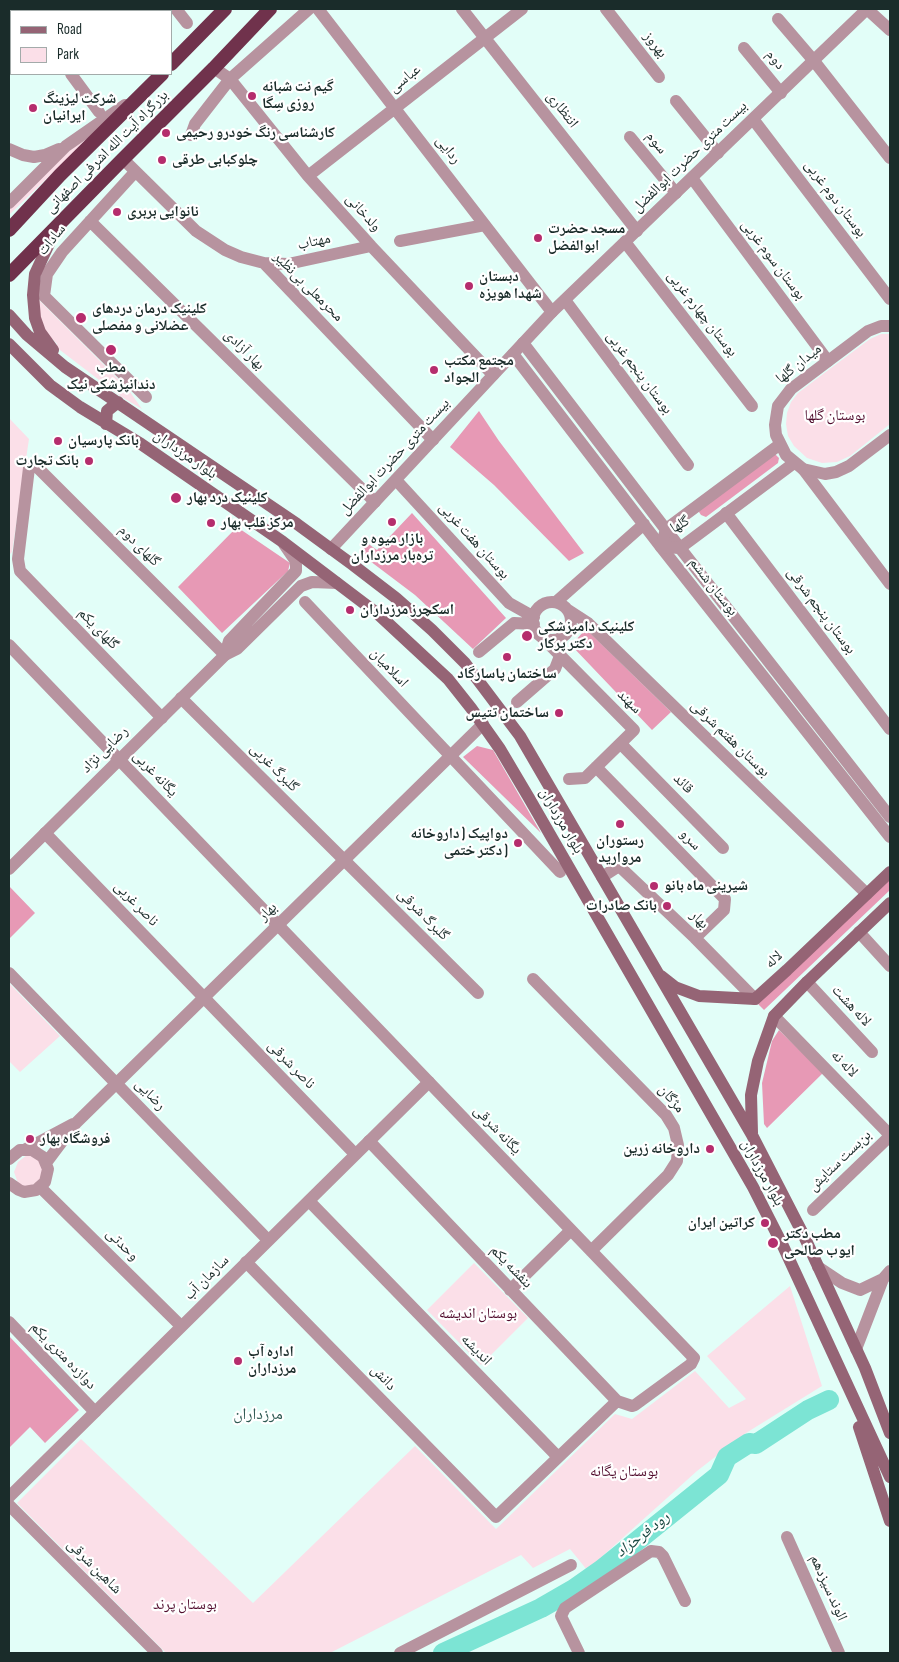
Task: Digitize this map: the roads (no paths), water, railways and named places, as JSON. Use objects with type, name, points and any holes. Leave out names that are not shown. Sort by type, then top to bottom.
[{"type":"highway","points":[[172,63],[226,9]]},
{"type":"highway","name":"بزرگراه آیت الله اشرفی اصفهانی","points":[[9,275],[270,9]]},
{"type":"highway","name":"بزرگراه آیت الله اشرفی اصفهانی","points":[[9,230],[60,175],[161,75]]},
{"type":"main road","points":[[57,226],[35,274],[33,295],[35,318],[40,332],[65,367]]},
{"type":"main road","name":"بلوار مرزداران","points":[[9,315],[27,335],[65,367],[332,549],[396,598],[465,663],[520,736],[656,973],[752,1135],[818,1267],[865,1368],[890,1433]]},
{"type":"main road","name":"بلوار مرزداران","points":[[9,344],[31,368],[58,391],[106,424],[141,444],[283,542],[378,614],[448,679],[483,724],[529,798],[753,1186],[783,1246],[890,1477]]},
{"type":"main road","points":[[9,351],[31,368]]},
{"type":"main road","points":[[106,424],[107,411],[118,402]]},
{"type":"main road","name":"لاله","points":[[754,999],[890,872]]},
{"type":"main road","points":[[752,1135],[751,1095],[758,1060],[774,1016],[890,903]]},
{"type":"main road","points":[[656,973],[675,987],[699,996],[754,999]]},
{"type":"main road","points":[[865,1368],[890,1412]]},
{"type":"main road","points":[[843,1377],[890,1522]]},
{"type":"street","points":[[176,9],[188,23]]},
{"type":"street","points":[[191,135],[196,124],[230,79],[309,9]]},
{"type":"street","name":"ردایی","points":[[318,9],[552,312]]},
{"type":"street","name":"انتظاری","points":[[462,9],[637,231]]},
{"type":"street","name":"عباسی","points":[[308,176],[522,9]]},
{"type":"street","name":"بهروز","points":[[606,9],[659,78]]},
{"type":"street","points":[[867,9],[890,30]]},
{"type":"street","name":"بیست متری حضرت ابوالفضل","points":[[332,549],[552,312],[867,9]]},
{"type":"street","points":[[778,19],[814,61],[890,158]]},
{"type":"street","name":"دوم","points":[[744,48],[781,93]]},
{"type":"street","name":"ولدخانی","points":[[214,68],[230,79],[308,176],[371,246],[493,375]]},
{"type":"street","points":[[72,75],[98,112]]},
{"type":"street","points":[[9,149],[23,156],[45,156],[66,146],[144,92]]},
{"type":"street","points":[[676,101],[718,153]]},
{"type":"street","name":"بوستان دوم غربی","points":[[753,119],[890,299]]},
{"type":"street","name":"سوم","points":[[630,137],[676,193]]},
{"type":"street","points":[[9,203],[66,146]]},
{"type":"street","name":"محرمعلی بی‌نظیر","points":[[123,159],[196,232],[209,241],[241,257],[264,263],[433,440]]},
{"type":"street","name":"سادات","points":[[136,172],[62,252],[47,274],[44,296],[146,397]]},
{"type":"street","name":"بوستان سوم غربی","points":[[692,178],[828,361]]},
{"type":"street","name":"بهار آزادی","points":[[90,221],[375,502]]},
{"type":"street","points":[[400,241],[485,225]]},
{"type":"street","name":"بوستان چهارم غربی","points":[[625,242],[752,406]]},
{"type":"street","name":"مهتاب","points":[[264,263],[300,262],[371,246]]},
{"type":"street","name":"بوستان پنجم غربی","points":[[564,300],[688,465]]},
{"type":"street","name":"میدان گلها","points":[[890,326],[881,326],[868,331],[790,389],[778,406],[775,425],[776,435],[786,455],[799,466],[890,584]]},
{"type":"street","name":"بوستان ششم","points":[[524,343],[680,548],[890,817]]},
{"type":"street","name":"بوستان ششم","points":[[513,354],[661,547],[890,837]]},
{"type":"street","points":[[799,466],[825,474],[836,472],[849,466],[889,438]]},
{"type":"street","name":"گلها","points":[[780,445],[666,529],[661,547],[680,548],[726,513],[799,466]]},
{"type":"street","name":"گلهای دوم","points":[[18,559],[29,468],[31,466],[37,467],[225,655]]},
{"type":"street","name":"بوستان هفت غربی","points":[[396,480],[509,603],[534,620]]},
{"type":"street","name":"بوستان پنجم شرقی","points":[[726,513],[890,729]]},
{"type":"street","points":[[556,602],[644,524]]},
{"type":"street","name":"رضایی نژاد","points":[[225,655],[229,641],[296,571],[295,560],[283,542]]},
{"type":"street","points":[[9,569],[18,559]]},
{"type":"street","name":"گلهای یکم","points":[[18,559],[18,566],[23,576],[162,718]]},
{"type":"street","name":"رضایی نژاد","points":[[9,868],[225,655],[237,648],[301,586],[312,582],[337,583]]},
{"type":"street","name":"اسلامیان","points":[[305,602],[560,872]]},
{"type":"street","points":[[556,602],[561,603],[568,610],[572,623],[566,634],[554,640],[541,636],[538,633],[534,620],[536,611],[544,603],[556,602]]},
{"type":"street","name":"بوستان هفتم شرقی","points":[[568,610],[588,623],[867,894]]},
{"type":"street","points":[[479,652],[514,623],[534,620]]},
{"type":"street","name":"سهند","points":[[541,636],[634,730],[585,778],[569,779]]},
{"type":"street","name":"یگانه غربی","points":[[9,645],[278,925]]},
{"type":"street","points":[[517,702],[555,669],[560,656]]},
{"type":"street","name":"گلبرگ غربی","points":[[181,698],[344,860]]},
{"type":"street","name":"بهار","points":[[76,1123],[483,724]]},
{"type":"street","name":"قائد","points":[[620,744],[723,848]]},
{"type":"street","name":"سرو","points":[[596,767],[724,899],[724,910],[695,938]]},
{"type":"street","name":"ناصر غربی","points":[[45,833],[204,997]]},
{"type":"street","name":"گلبرگ شرقی","points":[[344,860],[478,993]]},
{"type":"street","name":"بهار","points":[[602,877],[619,866],[695,938],[754,999]]},
{"type":"street","name":"یگانه شرقی","points":[[278,925],[694,1358],[691,1364],[635,1406],[616,1401]]},
{"type":"street","points":[[859,932],[890,966]]},
{"type":"street","name":"رضایی","points":[[9,973],[268,1240]]},
{"type":"street","name":"مژگان","points":[[533,979],[666,1115],[674,1128],[678,1145],[677,1161],[668,1175],[591,1251]]},
{"type":"street","name":"لاله هشت","points":[[807,982],[872,1052]]},
{"type":"street","name":"ناصر شرقی","points":[[204,997],[356,1154]]},
{"type":"street","name":"لاله نه","points":[[774,1016],[890,1135]]},
{"type":"street","name":"سازمان آب","points":[[9,1497],[429,1082]]},
{"type":"street","points":[[9,1157],[76,1123]]},
{"type":"street","points":[[46,1163],[76,1123]]},
{"type":"street","name":"بن‌بست ستایش","points":[[813,1210],[890,1135]]},
{"type":"street","name":"بنفشه یکم","points":[[369,1141],[616,1401]]},
{"type":"street","points":[[12,1190],[30,1192],[40,1187],[47,1176],[46,1163],[38,1153],[26,1149]]},
{"type":"street","name":"وحدتی","points":[[40,1187],[181,1326]]},
{"type":"street","name":"اندیشه","points":[[309,1201],[558,1457]]},
{"type":"street","points":[[510,1290],[571,1230]]},
{"type":"street","name":"دانش","points":[[246,1262],[496,1517],[558,1457]]},
{"type":"street","points":[[818,1267],[842,1283],[860,1290],[887,1275]]},
{"type":"street","points":[[856,1349],[887,1275]]},
{"type":"street","name":"دوازده متری یکم","points":[[9,1322],[94,1412]]},
{"type":"street","points":[[558,1457],[616,1401]]},
{"type":"street","name":"شاهین شرقی","points":[[9,1497],[157,1653]]},
{"type":"street","name":"الوند سیزدهم","points":[[787,1537],[839,1653]]},
{"type":"street","points":[[579,1653],[562,1620],[562,1612],[569,1605],[651,1551],[659,1552],[663,1556],[685,1601]]},
{"type":"street","points":[[400,1653],[571,1565]]},
{"type":"waterway","name":"رود فرحزاد","points":[[443,1653],[541,1608],[574,1589],[601,1570],[719,1475],[727,1457],[749,1443],[756,1444],[808,1410],[829,1400]]},
{"type":"place","name":"گیم نت شبانه روزی سِگا","points":[[252,96]]},
{"type":"place","name":"شرکت لیزینگ ایرانیان","points":[[33,108]]},
{"type":"place","name":"کارشناسی رنگ خودرو رحیمی","points":[[166,133]]},
{"type":"place","name":"چلوکبابی طرقی","points":[[162,160]]},
{"type":"place","name":"نانوایی بربری","points":[[117,212]]},
{"type":"place","name":"مسجد حضرت ابوالفضل","points":[[538,238]]},
{"type":"place","name":"دبستان شهدا هویزه","points":[[469,286]]},
{"type":"place","name":"کلینیک درمان دردهای عضلانی و مفصلی","points":[[81,318]]},
{"type":"place","name":"مطب دندانپزشکی نیک","points":[[111,350]]},
{"type":"place","name":"مجتمع مکتب الجواد","points":[[434,370]]},
{"type":"place","name":"بانک پارسیان","points":[[58,441]]},
{"type":"place","name":"بانک تجارت","points":[[89,461]]},
{"type":"place","name":"کلینیک درد بهار","points":[[176,498]]},
{"type":"place","name":"بازار میوه و تره‌بار مرزداران","points":[[392,522]]},
{"type":"place","name":"مرکز قلب بهار","points":[[211,523]]},
{"type":"place","name":"اسکچرز مرزداران","points":[[350,610]]},
{"type":"place","name":"کلینیک دامپزشکی دکتر پرکار","points":[[527,636]]},
{"type":"place","name":"ساختمان پاسارگاد","points":[[507,657]]},
{"type":"place","name":"ساختمان تتیس","points":[[559,713]]},
{"type":"place","name":"رستوران مروارید","points":[[620,824]]},
{"type":"place","name":"دواپیک ( داروخانه دکتر ختمی )","points":[[518,843]]},
{"type":"place","name":"شیرینی ماه بانو","points":[[654,886]]},
{"type":"place","name":"بانک صادرات","points":[[667,906]]},
{"type":"place","name":"فروشگاه بهار","points":[[30,1139]]},
{"type":"place","name":"داروخانه زرین","points":[[710,1149]]},
{"type":"place","name":"کراتین ایران","points":[[765,1223]]},
{"type":"place","name":"مطب دکتر ایوب صالحی","points":[[773,1243]]},
{"type":"place","name":"اداره آب مرزداران","points":[[238,1361]]},
{"type":"district","name":"مرزداران","points":[[258,1415]]},
{"type":"park label","name":"بوستان گلها","points":[[835,416]]},
{"type":"park label","name":"بوستان اندیشه","points":[[478,1314]]},
{"type":"park label","name":"بوستان یگانه","points":[[624,1472]]},
{"type":"park label","name":"بوستان پرند","points":[[185,1605]]}]
